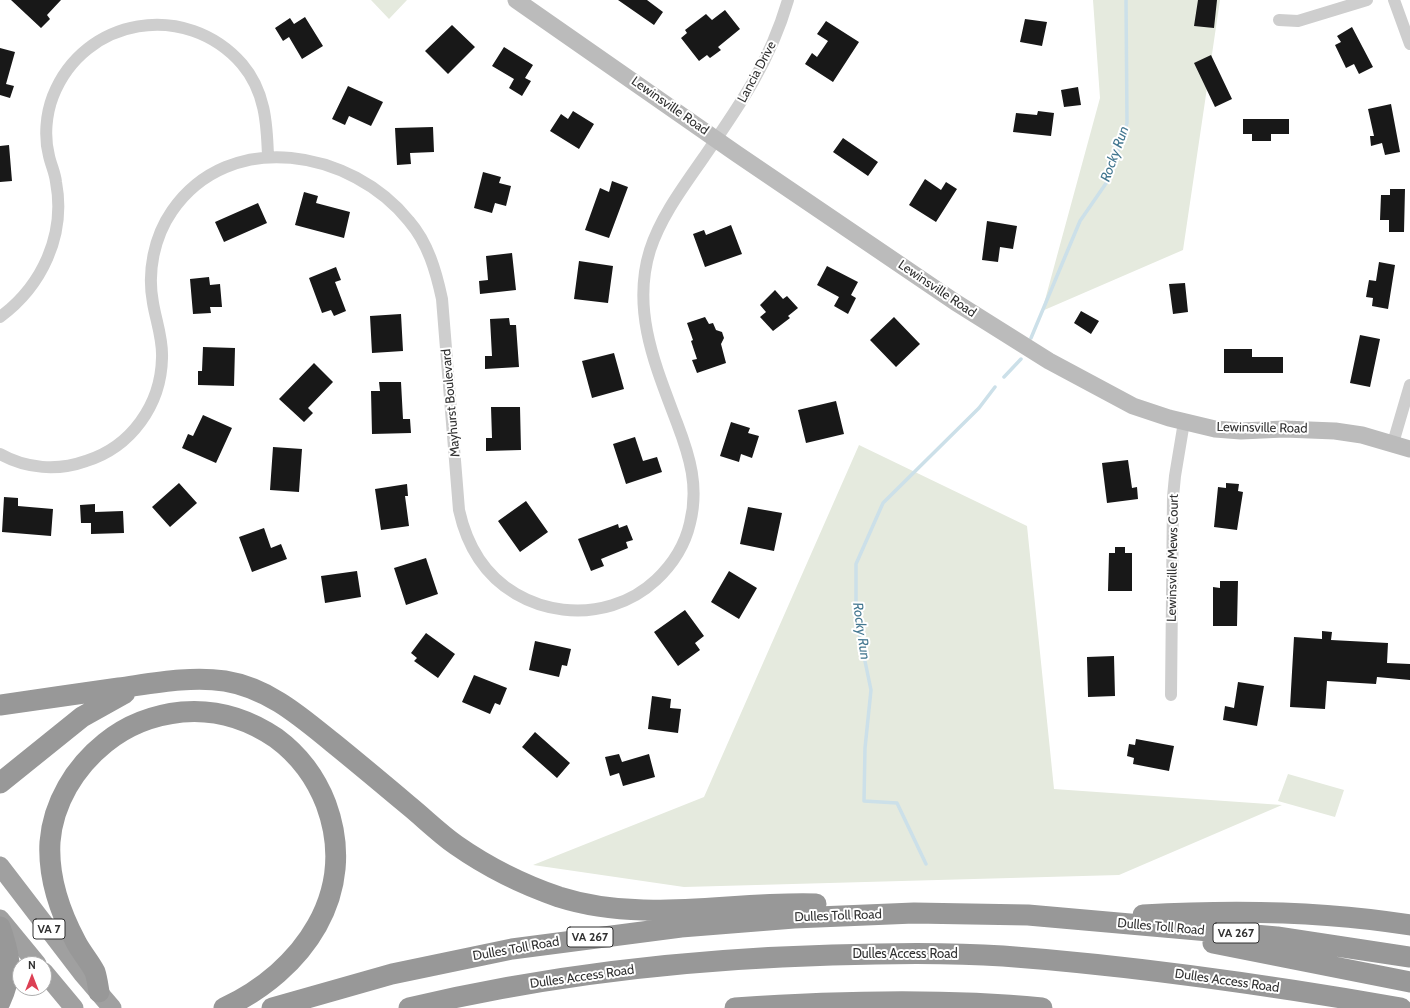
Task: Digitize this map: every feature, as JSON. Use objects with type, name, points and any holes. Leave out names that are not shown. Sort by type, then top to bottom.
[{"type":"highway","points":[[0,705],[152,683],[190,679],[227,681],[245,686],[274,699],[308,721],[456,845],[520,881],[558,897],[624,910],[670,911],[801,903],[914,914]]},
{"type":"highway","points":[[0,783],[82,717],[108,701],[152,683]]},
{"type":"highway","points":[[100,992],[95,973],[76,942],[55,892],[50,841],[60,804],[71,781],[85,761],[97,749],[123,730],[153,717],[171,714],[204,712],[235,717],[252,724],[280,741],[301,761],[316,782],[330,814],[334,832],[336,856],[335,875],[330,896],[321,918],[292,962],[268,982],[224,1008]]},
{"type":"highway","name":"VA 7","points":[[0,866],[82,972],[112,1008]]},
{"type":"highway","points":[[1060,918],[1194,912],[1318,915],[1410,925]]},
{"type":"highway","name":"Dulles Toll Road","points":[[272,1008],[364,981],[482,954],[576,939],[681,927],[764,920],[914,914],[996,914],[1060,918],[1277,937],[1410,957]]},
{"type":"highway","points":[[1060,918],[1207,942],[1410,982]]},
{"type":"highway","name":"VA 7","points":[[0,919],[30,956]]},
{"type":"highway","points":[[0,926],[10,961],[6,989],[0,1002]]},
{"type":"highway","name":"Dulles Access Road","points":[[409,1008],[546,981],[687,963],[787,956],[906,953],[1002,956],[1243,981],[1401,1008]]},
{"type":"highway","points":[[52,982],[74,1008]]},
{"type":"highway","points":[[735,1008],[817,1003],[888,1002],[1042,1008]]},
{"type":"main road","name":"Lewinsville Road","points":[[516,0],[948,297],[1049,361],[1133,406],[1184,422],[1215,429],[1241,431],[1284,429],[1335,431],[1362,434],[1410,449]]},
{"type":"street","name":"Lancia Drive","points":[[717,139],[750,90],[765,63],[777,35],[788,0]]},
{"type":"street","points":[[1279,20],[1298,21],[1367,0]]},
{"type":"street","points":[[1394,0],[1410,44]]},
{"type":"street","points":[[0,317],[25,295],[47,260],[53,242],[57,222],[58,202],[56,182],[48,154],[46,134],[48,116],[53,98],[61,80],[81,54],[94,43],[115,32],[132,26],[151,23],[170,24],[188,28],[204,34],[220,43],[235,56],[247,70],[257,87],[267,121],[268,157]]},
{"type":"street","name":"Mayhurst Boulevard","points":[[0,454],[22,464],[40,467],[62,467],[79,464],[95,458],[112,449],[125,439],[138,425],[151,404],[160,376],[162,357],[161,339],[151,286],[152,265],[162,228],[172,211],[185,195],[209,176],[230,165],[268,157],[299,158],[321,162],[360,178],[379,191],[396,206],[418,234],[431,258],[442,299],[459,510],[468,539],[480,561],[492,575],[507,588],[540,605],[558,610],[579,612],[599,610],[633,597],[649,586],[675,558],[684,541],[690,524],[694,490],[691,463],[648,345],[644,320],[644,274],[650,251],[659,228],[717,139]]},
{"type":"street","points":[[1393,443],[1410,385]]},
{"type":"street","name":"Lewinsville Mews Court","points":[[1171,694],[1173,497],[1184,422]]},
{"type":"shaded area","points":[[371,0],[407,0],[389,19]]},
{"type":"shaded area","points":[[1093,0],[1220,0],[1183,250],[1042,311],[1100,98]]},
{"type":"shaded area","points":[[859,445],[1027,526],[1054,789],[1282,805],[1119,875],[684,887],[533,865],[704,797]]},
{"type":"shaded area","points":[[1288,774],[1344,790],[1335,817],[1278,801]]},
{"type":"building","points":[[11,0],[61,0],[47,15],[50,19],[41,28]]},
{"type":"building","points":[[618,0],[647,0],[663,12],[654,25]]},
{"type":"building","points":[[1198,0],[1217,0],[1214,28],[1194,26]]},
{"type":"building","points":[[725,10],[740,29],[718,47],[721,50],[710,58],[707,55],[699,61],[681,38],[687,33],[685,30],[706,14],[712,20]]},
{"type":"building","points":[[305,17],[323,46],[302,59],[289,37],[283,41],[275,28],[290,18],[294,24]]},
{"type":"building","points":[[1025,19],[1047,22],[1042,46],[1020,42]]},
{"type":"building","points":[[826,21],[859,42],[833,82],[805,64],[812,53],[817,57],[828,41],[817,34]]},
{"type":"building","points":[[452,25],[475,47],[448,74],[425,51]]},
{"type":"building","points":[[1352,27],[1373,67],[1359,74],[1354,64],[1346,68],[1335,45],[1341,42],[1337,36]]},
{"type":"building","points":[[504,47],[533,65],[525,78],[531,81],[522,96],[509,88],[514,79],[492,66]]},
{"type":"building","points":[[0,48],[15,52],[6,84],[14,86],[10,98],[0,95]]},
{"type":"building","points":[[1211,55],[1232,99],[1215,107],[1194,63]]},
{"type":"building","points":[[348,86],[383,102],[371,126],[349,116],[345,125],[332,119]]},
{"type":"building","points":[[1078,87],[1081,105],[1064,107],[1061,90]]},
{"type":"building","points":[[1391,104],[1400,152],[1385,155],[1382,143],[1371,146],[1370,136],[1374,136],[1368,109]]},
{"type":"building","points":[[573,111],[594,124],[579,149],[550,131],[561,114],[568,119]]},
{"type":"building","points":[[1038,111],[1054,113],[1051,136],[1013,132],[1016,113],[1037,115]]},
{"type":"building","points":[[1243,119],[1289,119],[1289,134],[1271,134],[1271,141],[1252,141],[1252,134],[1243,134]]},
{"type":"building","points":[[433,127],[434,152],[410,153],[411,164],[397,165],[395,128]]},
{"type":"building","points":[[843,138],[878,162],[868,176],[833,152]]},
{"type":"building","points":[[9,145],[12,181],[0,182],[0,146]]},
{"type":"building","points":[[483,172],[501,177],[499,183],[511,186],[506,206],[495,203],[492,213],[474,208]]},
{"type":"building","points":[[925,179],[941,190],[946,182],[957,189],[936,222],[909,205]]},
{"type":"building","points":[[612,181],[628,187],[609,238],[585,230],[600,188],[609,192]]},
{"type":"building","points":[[1390,189],[1405,189],[1404,232],[1389,232],[1389,220],[1380,220],[1381,195],[1390,195]]},
{"type":"building","points":[[304,192],[318,196],[316,203],[350,212],[344,238],[295,225]]},
{"type":"building","points":[[258,203],[267,223],[224,242],[215,222]]},
{"type":"building","points":[[987,221],[1017,226],[1013,249],[1000,247],[998,262],[982,260]]},
{"type":"building","points":[[731,225],[742,254],[705,267],[693,234],[704,230],[706,235]]},
{"type":"building","points":[[512,253],[516,290],[480,294],[479,281],[488,280],[486,256]]},
{"type":"building","points":[[579,261],[613,266],[608,303],[574,299]]},
{"type":"building","points":[[1379,262],[1395,265],[1388,309],[1372,306],[1373,298],[1366,297],[1369,280],[1376,281]]},
{"type":"building","points":[[827,266],[858,282],[851,295],[856,298],[848,314],[834,306],[839,297],[817,285]]},
{"type":"building","points":[[336,267],[341,280],[335,282],[346,311],[334,316],[331,310],[322,313],[309,278]]},
{"type":"building","points":[[209,277],[210,285],[220,284],[222,307],[210,307],[211,313],[193,314],[190,279]]},
{"type":"building","points":[[1185,283],[1188,312],[1173,314],[1169,284]]},
{"type":"building","points":[[775,290],[783,299],[787,296],[798,308],[788,316],[790,318],[773,331],[760,317],[766,312],[760,305]]},
{"type":"building","points":[[1081,311],[1099,321],[1091,334],[1074,323]]},
{"type":"building","points":[[401,314],[403,351],[372,353],[370,316]]},
{"type":"building","points":[[705,317],[709,324],[713,323],[716,330],[722,332],[724,338],[721,344],[726,363],[697,373],[692,360],[697,359],[691,341],[693,340],[687,323]]},
{"type":"building","points":[[894,317],[920,344],[896,367],[870,340]]},
{"type":"building","points":[[509,318],[510,325],[516,325],[519,367],[485,369],[485,356],[492,356],[490,319]]},
{"type":"building","points":[[1360,335],[1380,339],[1370,387],[1350,383]]},
{"type":"building","points":[[203,347],[235,348],[234,386],[198,385],[198,371],[202,371]]},
{"type":"building","points":[[1224,349],[1252,349],[1252,357],[1283,357],[1283,373],[1224,373]]},
{"type":"building","points":[[614,353],[624,389],[592,398],[582,361]]},
{"type":"building","points":[[314,363],[333,382],[308,408],[313,413],[304,422],[279,399]]},
{"type":"building","points":[[379,382],[401,382],[403,419],[410,419],[411,433],[372,434],[371,391],[380,391]]},
{"type":"building","points":[[836,401],[844,434],[806,443],[798,410]]},
{"type":"building","points":[[491,407],[520,407],[521,450],[486,451],[486,438],[492,438]]},
{"type":"building","points":[[203,415],[232,428],[216,463],[182,448],[188,434],[193,436]]},
{"type":"building","points":[[731,422],[750,428],[748,433],[759,436],[752,458],[741,454],[739,462],[720,456]]},
{"type":"building","points":[[635,437],[643,461],[657,457],[662,472],[626,484],[613,444]]},
{"type":"building","points":[[273,447],[302,449],[299,492],[270,490]]},
{"type":"building","points":[[1128,460],[1132,488],[1137,487],[1138,499],[1107,503],[1102,463]]},
{"type":"building","points":[[179,483],[197,503],[170,527],[152,507]]},
{"type":"building","points":[[1226,483],[1239,484],[1238,491],[1243,492],[1237,530],[1214,527],[1218,487],[1226,488]]},
{"type":"building","points":[[407,484],[408,496],[405,496],[409,526],[381,530],[375,489]]},
{"type":"building","points":[[4,497],[18,498],[18,506],[53,509],[51,536],[2,532]]},
{"type":"building","points":[[526,501],[548,532],[520,552],[498,521]]},
{"type":"building","points":[[95,504],[95,512],[123,511],[124,533],[91,534],[91,523],[81,523],[80,505]]},
{"type":"building","points":[[748,507],[782,513],[774,551],[740,544]]},
{"type":"building","points":[[618,524],[619,528],[627,525],[633,540],[626,542],[628,548],[601,559],[604,566],[591,571],[578,539]]},
{"type":"building","points":[[264,528],[271,548],[281,544],[287,559],[252,572],[239,537]]},
{"type":"building","points":[[1115,547],[1125,547],[1125,553],[1132,553],[1132,591],[1108,591],[1109,553],[1115,553]]},
{"type":"building","points":[[426,558],[438,594],[406,605],[394,568]]},
{"type":"building","points":[[357,571],[361,597],[325,603],[321,576]]},
{"type":"building","points":[[729,571],[757,588],[739,619],[711,602]]},
{"type":"building","points":[[1220,581],[1238,581],[1237,626],[1213,626],[1213,587],[1220,588]]},
{"type":"building","points":[[685,610],[704,636],[695,643],[700,650],[678,666],[654,632]]},
{"type":"building","points":[[1322,631],[1332,632],[1331,640],[1388,643],[1387,663],[1410,664],[1410,680],[1377,677],[1376,684],[1327,681],[1325,709],[1290,707],[1294,637],[1322,639]]},
{"type":"building","points":[[426,633],[455,654],[438,678],[414,661],[417,658],[411,653]]},
{"type":"building","points":[[535,641],[571,649],[567,666],[562,665],[559,677],[529,670]]},
{"type":"building","points":[[1114,656],[1115,696],[1088,697],[1087,657]]},
{"type":"building","points":[[474,675],[507,688],[500,705],[495,703],[490,714],[462,702]]},
{"type":"building","points":[[1238,682],[1264,686],[1257,726],[1223,720],[1225,706],[1234,708]]},
{"type":"building","points":[[652,696],[671,699],[670,708],[681,709],[678,733],[648,729]]},
{"type":"building","points":[[535,732],[570,763],[557,778],[522,747]]},
{"type":"building","points":[[1136,739],[1174,746],[1169,771],[1133,764],[1134,758],[1127,756],[1129,744],[1135,745]]},
{"type":"building","points":[[619,754],[622,762],[649,754],[655,777],[623,786],[619,773],[610,776],[605,757]]},
{"type":"waterway","name":"Rocky Run","points":[[1031,338],[1080,221],[1109,179],[1127,123],[1126,0]]},
{"type":"waterway","name":"Rocky Run","points":[[1004,377],[1021,359]]},
{"type":"waterway","name":"Rocky Run","points":[[926,864],[897,803],[864,801],[865,748],[871,690],[856,618],[856,564],[883,503],[979,408],[995,387]]}]
